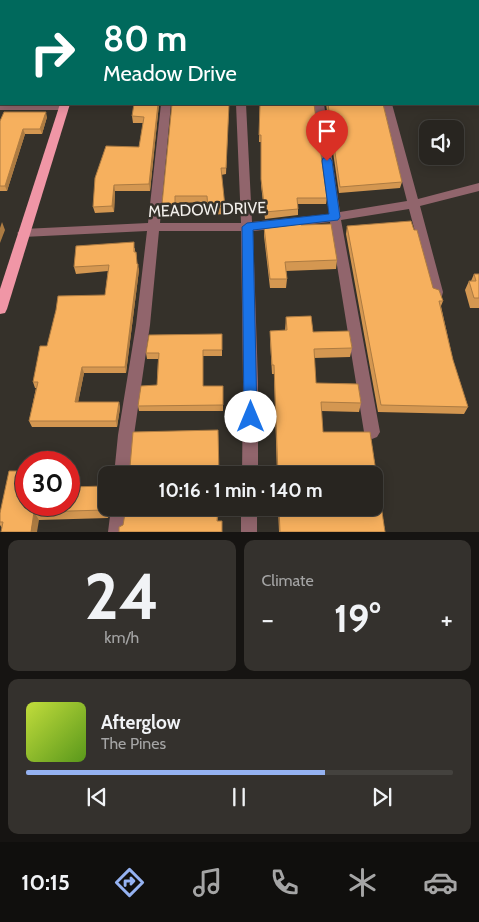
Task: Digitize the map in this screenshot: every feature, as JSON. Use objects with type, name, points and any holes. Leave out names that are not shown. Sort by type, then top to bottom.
[{"type":"main road","points":[[0,309],[65,105]]},
{"type":"street","points":[[0,107],[65,105]]},
{"type":"street","points":[[123,466],[143,325],[166,105]]},
{"type":"street","points":[[241,105],[247,227],[250,466]]},
{"type":"street","points":[[319,105],[334,217],[372,432]]},
{"type":"street","points":[[387,105],[437,292]]},
{"type":"street","name":"MEADOW DRIVE","points":[[23,233],[153,227],[247,227],[334,217],[413,204],[479,188]]},
{"type":"street","points":[[116,532],[118,516]]},
{"type":"street","points":[[248,532],[249,516]]},
{"type":"building","points":[[134,105],[158,105],[149,184],[114,185],[112,206],[93,207],[95,178],[106,146],[139,147],[144,117],[132,116]]},
{"type":"building","points":[[172,105],[229,105],[226,168],[221,168],[225,207],[208,208],[207,196],[175,196],[175,204],[162,204]]},
{"type":"building","points":[[260,105],[314,105],[327,198],[297,198],[298,209],[265,212],[261,179],[261,135],[259,135]]},
{"type":"building","points":[[328,105],[383,105],[402,182],[340,187]]},
{"type":"building","points":[[4,112],[46,112],[40,129],[23,129],[5,186],[0,186],[0,121]]},
{"type":"building","points":[[300,218],[301,225],[331,224],[337,260],[285,262],[287,279],[270,279],[264,227],[266,222]]},
{"type":"building","points":[[411,221],[414,230],[417,230],[433,288],[439,290],[443,301],[439,301],[453,360],[468,407],[381,405],[347,226]]},
{"type":"building","points":[[134,242],[134,252],[136,252],[138,264],[125,367],[82,367],[75,402],[119,402],[116,421],[29,421],[38,382],[33,382],[40,346],[47,346],[58,296],[105,295],[109,265],[74,267],[76,246]]},
{"type":"building","points":[[474,274],[479,274],[479,298],[474,298],[469,281],[476,281]]},
{"type":"building","points":[[311,316],[313,332],[349,331],[352,348],[314,349],[316,383],[358,384],[361,403],[321,402],[323,432],[370,432],[375,466],[278,466],[274,365],[272,365],[270,331],[287,330],[286,317]]},
{"type":"building","points":[[222,334],[222,350],[203,350],[203,386],[223,386],[223,405],[138,406],[141,386],[157,385],[159,353],[146,353],[149,335]]},
{"type":"building","points":[[218,430],[219,466],[130,466],[133,432]]},
{"type":"building","points":[[9,471],[15,471],[15,516],[33,516],[31,532],[1,532],[3,522],[0,522],[0,513]]},
{"type":"building","points":[[98,486],[98,510],[80,511],[80,487]]},
{"type":"building","points":[[125,516],[217,516],[217,521],[222,521],[222,532],[119,532],[119,527],[123,525]]},
{"type":"building","points":[[279,516],[383,516],[385,532],[280,532]]},
{"type":"route","points":[[251,417],[247,227],[334,217],[327,161]]}]
